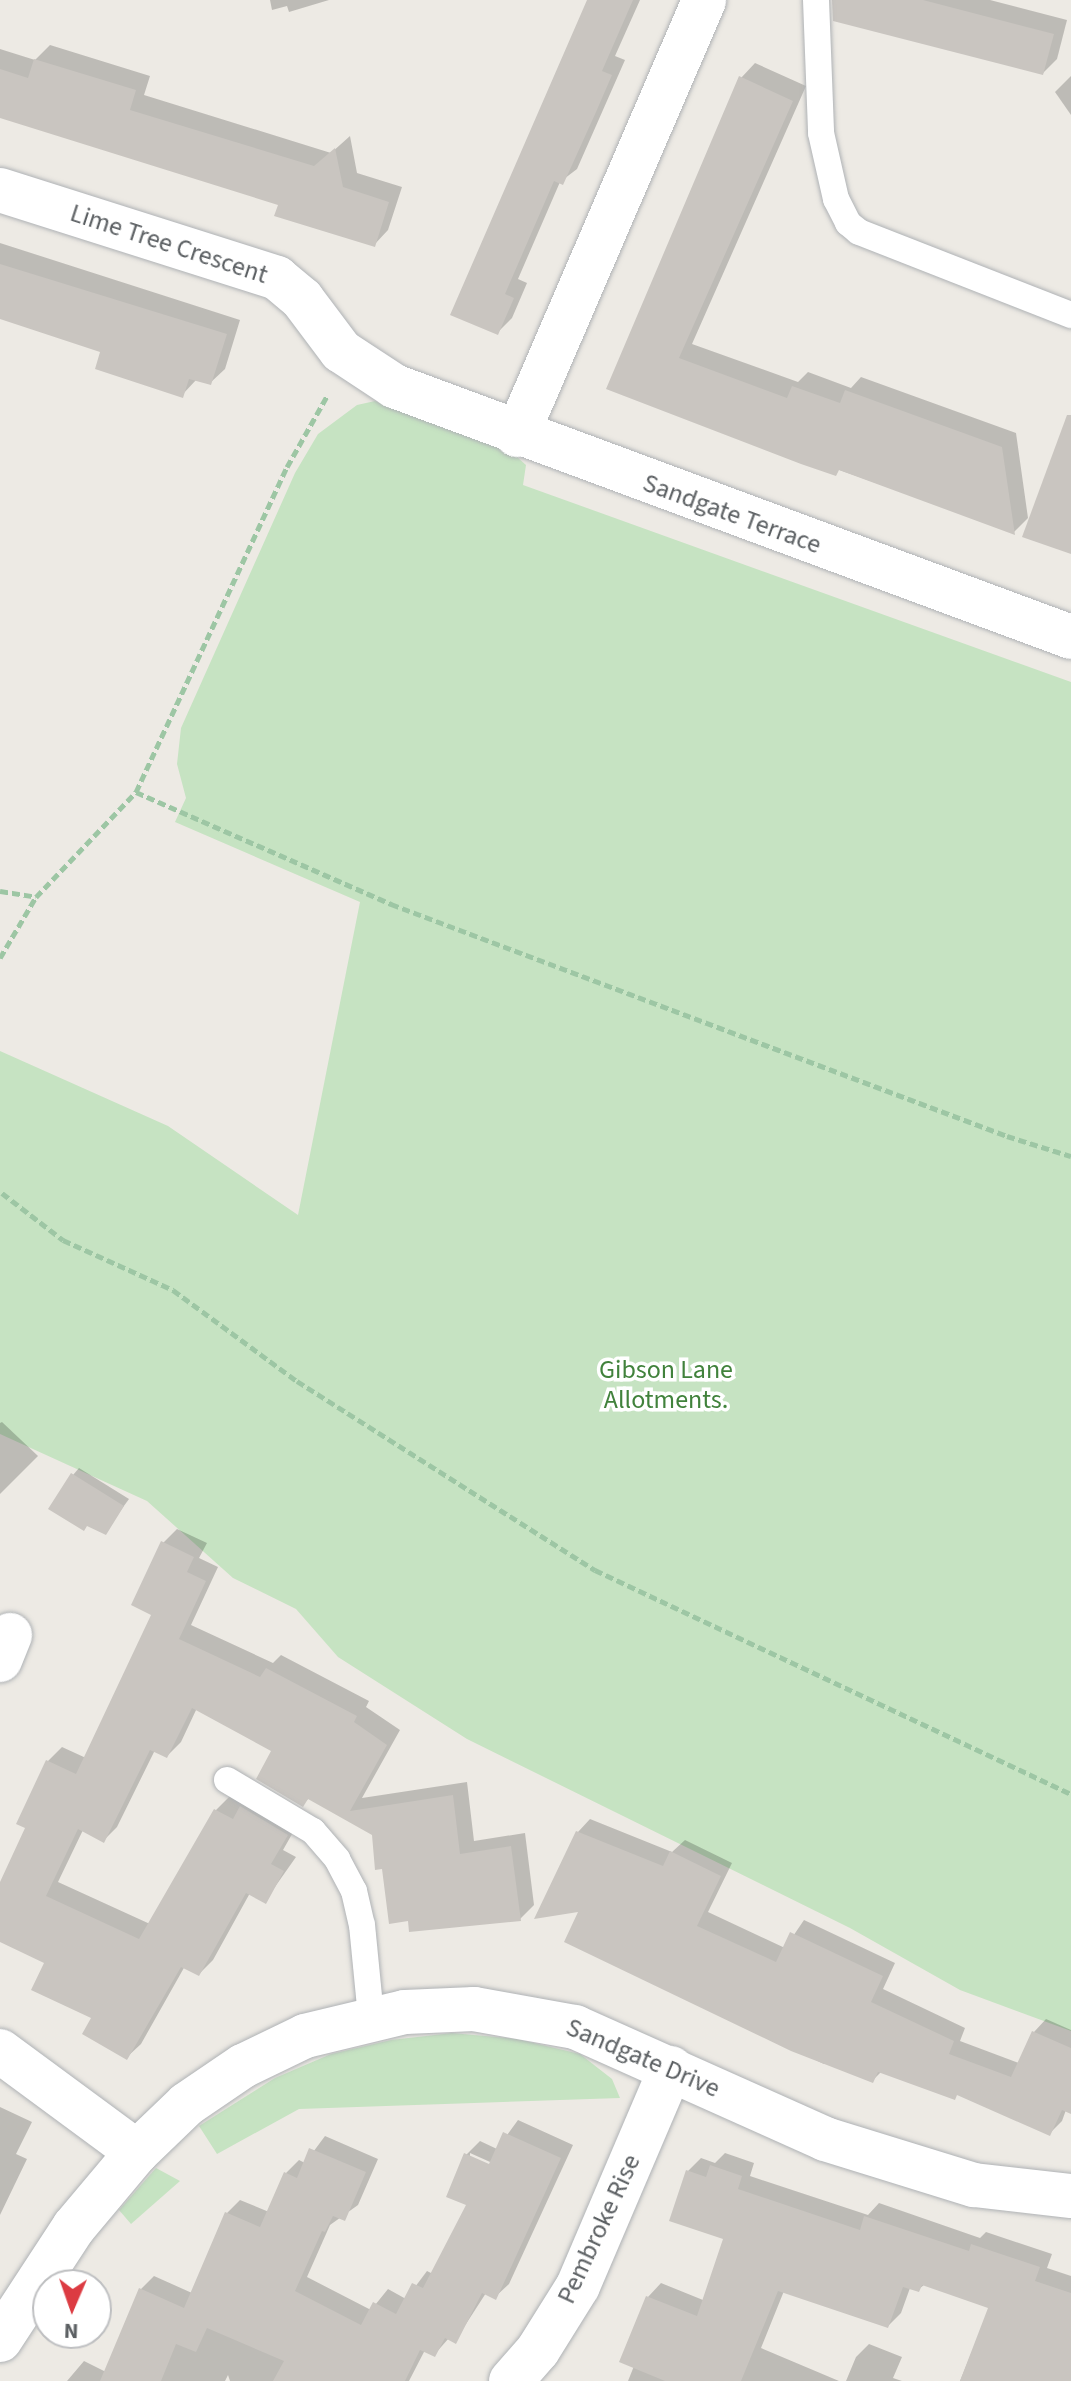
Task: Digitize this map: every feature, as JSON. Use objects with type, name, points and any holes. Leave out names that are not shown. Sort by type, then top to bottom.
[{"type":"street","points":[[517,435],[704,0]]},
{"type":"street","name":"Lime Tree Crescent","points":[[0,190],[277,278],[302,299],[349,357],[394,386]]},
{"type":"street","name":"Sandgate Terrace","points":[[394,386],[517,435],[1071,637]]},
{"type":"street","name":"Sandgate Drive","points":[[0,2340],[74,2227],[137,2152],[187,2104],[243,2066],[305,2036],[371,2017],[474,2009],[542,2018],[671,2068],[825,2139],[974,2185],[1071,2196]]},
{"type":"street","points":[[0,2051],[137,2152]]},
{"type":"street","name":"Pembroke Rise","points":[[511,2381],[538,2350],[578,2286],[671,2068]]},
{"type":"lane","points":[[816,0],[821,133],[836,199],[848,223],[859,232],[1071,315]]},
{"type":"lane","points":[[227,1780],[313,1831],[337,1859],[354,1891],[362,1925],[371,2017]]},
{"type":"path","points":[[0,958],[36,897],[136,792],[287,467],[349,357]]},
{"type":"path","points":[[136,792],[391,904],[992,1131],[1071,1156]]},
{"type":"path","points":[[0,891],[36,897]]},
{"type":"path","points":[[2,1193],[63,1240],[173,1290],[297,1381],[595,1570],[1071,1794]]},
{"type":"green space","name":"Gibson Lane Allotments.","points":[[375,401],[507,448],[526,465],[523,485],[1071,682],[1071,2031],[960,1990],[850,1928],[467,1739],[338,1657],[296,1609],[233,1578],[147,1501],[0,1434],[0,1051],[168,1126],[298,1215],[360,902],[175,822],[186,798],[177,764],[181,728],[295,473],[318,434],[357,405]]},
{"type":"green space","points":[[452,2033],[517,2039],[580,2054],[612,2079],[620,2098],[299,2109],[217,2154],[199,2126],[275,2078],[331,2054],[391,2040]]},
{"type":"green space","points":[[156,2168],[180,2181],[131,2224],[119,2210]]},
{"type":"building","points":[[587,0],[633,0],[602,71],[612,75],[596,112],[563,185],[554,181],[505,294],[514,298],[498,335],[450,315]]},
{"type":"building","points":[[832,0],[923,0],[1054,34],[1043,75],[833,21]]},
{"type":"building","points":[[34,59],[136,90],[130,110],[314,166],[335,148],[343,187],[389,202],[375,247],[274,216],[278,205],[0,118],[0,69],[28,78]]},
{"type":"building","points":[[739,76],[793,101],[679,358],[787,398],[792,386],[840,403],[845,390],[1002,447],[1015,535],[839,470],[836,476],[801,464],[606,389]]},
{"type":"building","points":[[0,264],[227,334],[211,385],[189,379],[183,398],[95,369],[100,352],[0,319]]},
{"type":"building","points":[[1067,415],[1071,415],[1071,554],[1022,537]]},
{"type":"building","points":[[71,1473],[124,1506],[106,1535],[87,1526],[84,1531],[48,1509]]},
{"type":"building","points":[[161,1541],[194,1557],[187,1572],[206,1581],[179,1639],[260,1677],[266,1668],[357,1716],[354,1722],[387,1745],[350,1811],[453,1795],[460,1854],[511,1846],[521,1921],[409,1932],[408,1921],[389,1924],[382,1869],[375,1870],[372,1835],[308,1799],[303,1807],[256,1779],[271,1751],[192,1708],[167,1758],[150,1750],[104,1843],[78,1829],[46,1896],[139,1939],[214,1809],[233,1819],[240,1806],[288,1835],[271,1864],[284,1871],[266,1904],[246,1893],[199,1976],[181,1967],[127,2060],[82,2034],[91,2018],[31,1990],[44,1963],[0,1942],[0,1882],[25,1828],[16,1824],[46,1760],[76,1774],[151,1615],[131,1605]]},
{"type":"building","points":[[576,1831],[663,1866],[670,1851],[721,1876],[697,1926],[776,1962],[790,1932],[883,1976],[871,2002],[954,2041],[949,2054],[1011,2077],[1032,2031],[1071,2048],[1071,2114],[1062,2110],[1050,2136],[957,2095],[955,2100],[878,2072],[873,2083],[791,2051],[564,1942],[578,1912],[534,1919]]},
{"type":"building","points":[[503,2132],[561,2158],[496,2300],[482,2293],[456,2344],[445,2338],[435,2357],[420,2350],[405,2381],[273,2381],[284,2361],[207,2328],[196,2352],[176,2344],[161,2381],[100,2381],[139,2288],[184,2308],[225,2212],[260,2227],[284,2172],[297,2178],[309,2148],[366,2172],[345,2221],[333,2216],[325,2232],[322,2231],[295,2291],[361,2325],[373,2302],[396,2314],[412,2283],[423,2288],[466,2205],[446,2197],[464,2153],[489,2164]]},
{"type":"building","points":[[710,2165],[742,2176],[738,2189],[860,2230],[864,2216],[969,2251],[971,2244],[1040,2267],[1035,2281],[1071,2293],[1071,2381],[960,2381],[988,2308],[922,2285],[919,2292],[903,2287],[888,2328],[778,2291],[741,2381],[665,2381],[619,2362],[646,2296],[697,2316],[723,2239],[669,2221],[686,2170],[706,2177]]}]
